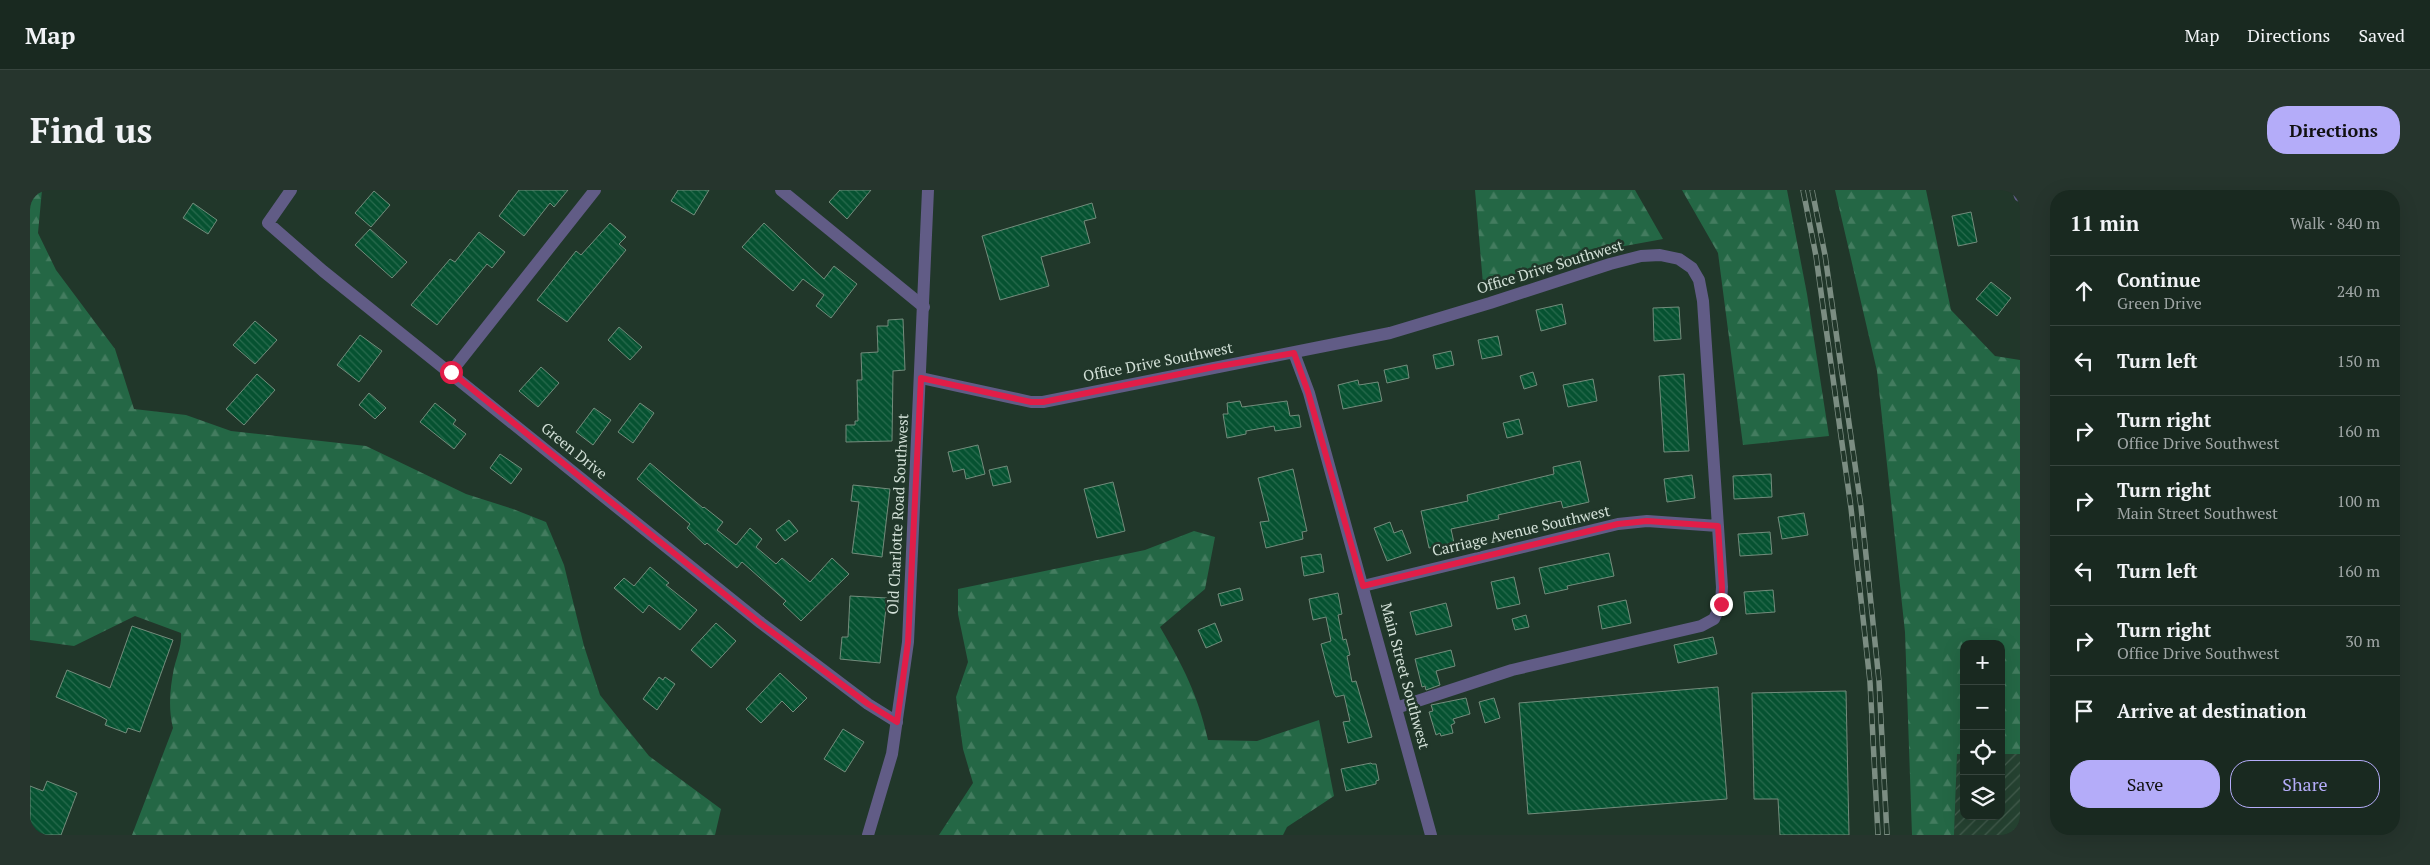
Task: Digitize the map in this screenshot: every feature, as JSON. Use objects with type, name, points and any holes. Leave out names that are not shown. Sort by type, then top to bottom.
[{"type":"street","name":"Green Drive","points":[[291,190],[268,223],[323,271],[451,372],[760,623],[868,704],[897,722]]},
{"type":"street","points":[[451,372],[595,190]]},
{"type":"street","points":[[780,190],[924,307]]},
{"type":"street","name":"Old Charlotte Road Southwest","points":[[868,835],[892,754],[908,642],[928,190]]},
{"type":"street","points":[[2018,190],[2020,196]]},
{"type":"street","name":"Office Drive Southwest","points":[[921,378],[1031,402],[1043,402],[1390,333],[1610,264],[1651,256],[1679,259],[1692,268],[1699,280],[1704,302],[1722,588],[1721,604],[1714,619],[1700,626],[1661,636],[1512,670],[1396,708]]},
{"type":"street","name":"Main Street Southwest","points":[[1294,353],[1308,392],[1432,835]]},
{"type":"street","name":"Carriage Avenue Southwest","points":[[1363,586],[1618,524],[1647,521],[1718,526]]},
{"type":"shaded area","points":[[1957,754],[1960,754],[1960,820],[2005,820],[2005,754],[2020,754],[2020,835],[1954,835]]},
{"type":"green space","points":[[30,190],[42,190],[38,233],[56,270],[115,349],[134,409],[186,415],[231,431],[366,446],[466,494],[546,522],[564,565],[584,646],[600,695],[649,756],[721,809],[715,835],[132,835],[173,728],[170,713],[171,690],[181,633],[135,616],[74,646],[30,640]]},
{"type":"green space","points":[[1475,190],[1635,190],[1663,239],[1570,256],[1483,284]]},
{"type":"green space","points":[[1682,190],[1787,190],[1807,294],[1829,436],[1743,445],[1718,253]]},
{"type":"green space","points":[[1835,190],[1926,190],[1951,310],[1995,356],[2020,360],[2020,754],[2005,754],[2005,640],[1960,640],[1960,754],[1957,754],[1954,835],[1912,835],[1905,632],[1877,371]]},
{"type":"green space","points":[[1194,531],[1215,537],[1205,589],[1160,627],[1189,681],[1200,709],[1208,740],[1257,741],[1319,720],[1334,796],[1287,827],[1283,835],[939,835],[973,783],[963,749],[956,697],[968,662],[958,614],[958,589],[1145,550]]},
{"type":"building","points":[[519,190],[568,190],[554,207],[550,203],[524,236],[499,216]]},
{"type":"building","points":[[678,190],[709,190],[694,215],[671,201]]},
{"type":"building","points":[[840,190],[871,190],[847,219],[829,202]]},
{"type":"building","points":[[374,191],[390,205],[371,227],[355,213]]},
{"type":"building","points":[[193,203],[217,220],[208,234],[183,218]]},
{"type":"building","points":[[1092,203],[1096,218],[1084,221],[1090,243],[1041,257],[1049,286],[1000,300],[982,236]]},
{"type":"building","points":[[1971,212],[1977,242],[1958,246],[1952,216]]},
{"type":"building","points":[[610,223],[626,237],[619,244],[626,250],[567,322],[537,300],[576,251],[581,255]]},
{"type":"building","points":[[764,223],[824,279],[834,266],[857,284],[831,318],[816,306],[824,295],[803,279],[793,291],[742,247]]},
{"type":"building","points":[[370,229],[407,262],[392,278],[355,245]]},
{"type":"building","points":[[479,232],[505,252],[492,268],[487,264],[437,325],[411,305],[450,259],[455,262]]},
{"type":"building","points":[[1991,282],[2011,298],[1997,316],[1976,299]]},
{"type":"building","points":[[1562,304],[1566,324],[1541,331],[1536,310]]},
{"type":"building","points":[[1679,307],[1681,339],[1654,341],[1653,308]]},
{"type":"building","points":[[903,319],[905,370],[893,371],[892,441],[846,442],[846,425],[855,425],[855,421],[858,421],[857,380],[862,380],[861,353],[878,352],[877,326],[888,326],[888,320]]},
{"type":"building","points":[[255,321],[277,340],[255,364],[233,345]]},
{"type":"building","points":[[619,327],[642,347],[630,360],[608,340]]},
{"type":"building","points":[[360,335],[382,351],[359,382],[337,365]]},
{"type":"building","points":[[1498,336],[1502,355],[1482,359],[1478,340]]},
{"type":"building","points":[[1451,351],[1454,365],[1436,369],[1433,355]]},
{"type":"building","points":[[1407,365],[1409,378],[1387,383],[1384,370]]},
{"type":"building","points":[[541,367],[559,383],[538,407],[519,391]]},
{"type":"building","points":[[1533,372],[1537,385],[1524,389],[1520,376]]},
{"type":"building","points":[[257,374],[275,390],[244,425],[226,409]]},
{"type":"building","points":[[1684,374],[1689,451],[1664,452],[1659,376]]},
{"type":"building","points":[[1593,379],[1597,401],[1568,407],[1563,385]]},
{"type":"building","points":[[1358,380],[1359,385],[1378,382],[1382,401],[1343,409],[1338,385]]},
{"type":"building","points":[[369,393],[386,408],[375,419],[359,405]]},
{"type":"building","points":[[1240,401],[1242,407],[1287,401],[1290,416],[1299,415],[1301,427],[1275,431],[1274,426],[1246,431],[1246,434],[1227,438],[1223,414],[1228,414],[1227,403]]},
{"type":"building","points":[[435,403],[456,420],[453,424],[466,434],[454,449],[420,422]]},
{"type":"building","points":[[640,403],[654,413],[633,443],[618,432]]},
{"type":"building","points":[[594,408],[611,420],[593,445],[576,432]]},
{"type":"building","points":[[1519,419],[1523,434],[1507,438],[1503,423]]},
{"type":"building","points":[[978,445],[985,474],[966,479],[964,469],[953,472],[948,452]]},
{"type":"building","points":[[500,454],[522,469],[511,484],[490,468]]},
{"type":"building","points":[[1580,461],[1589,502],[1563,508],[1561,501],[1498,515],[1499,519],[1451,529],[1454,543],[1429,548],[1421,511],[1468,501],[1467,495],[1554,474],[1553,467]]},
{"type":"building","points":[[650,463],[703,508],[723,522],[717,530],[736,545],[750,528],[762,539],[756,547],[776,564],[782,558],[810,582],[832,558],[849,574],[801,621],[783,604],[786,601],[742,562],[737,568],[707,543],[705,545],[687,528],[690,524],[637,479]]},
{"type":"building","points":[[1007,466],[1011,482],[993,486],[989,470]]},
{"type":"building","points":[[1293,469],[1307,531],[1302,532],[1303,539],[1266,548],[1260,522],[1269,521],[1258,478]]},
{"type":"building","points":[[1771,474],[1772,497],[1734,499],[1733,476]]},
{"type":"building","points":[[1692,475],[1695,498],[1667,502],[1664,479]]},
{"type":"building","points":[[1113,482],[1125,531],[1097,538],[1084,489]]},
{"type":"building","points":[[853,485],[890,489],[882,557],[852,553],[859,502],[851,501]]},
{"type":"building","points":[[1804,513],[1808,535],[1782,539],[1778,517]]},
{"type":"building","points":[[789,520],[798,531],[785,541],[776,530]]},
{"type":"building","points":[[1390,522],[1394,533],[1402,530],[1411,553],[1387,561],[1374,528]]},
{"type":"building","points":[[1770,532],[1772,554],[1740,556],[1738,534]]},
{"type":"building","points":[[1609,553],[1614,576],[1567,586],[1568,589],[1545,594],[1539,568]]},
{"type":"building","points":[[1321,554],[1324,572],[1304,576],[1301,557]]},
{"type":"building","points":[[650,567],[669,583],[666,585],[697,610],[680,630],[649,605],[643,613],[614,588],[624,578],[634,586]]},
{"type":"building","points":[[1514,577],[1520,604],[1497,609],[1491,582]]},
{"type":"building","points":[[1240,588],[1243,600],[1221,606],[1218,594]]},
{"type":"building","points":[[1773,590],[1775,612],[1746,614],[1744,592]]},
{"type":"building","points":[[1338,593],[1342,614],[1338,615],[1343,640],[1346,639],[1350,655],[1347,656],[1352,682],[1356,681],[1372,737],[1348,743],[1343,722],[1350,721],[1344,695],[1336,697],[1334,694],[1321,644],[1331,641],[1326,617],[1313,620],[1309,599]]},
{"type":"building","points":[[850,596],[887,598],[880,663],[840,659],[842,637],[848,637]]},
{"type":"building","points":[[1626,600],[1631,623],[1602,629],[1598,606]]},
{"type":"building","points":[[1446,603],[1452,626],[1416,635],[1410,612]]},
{"type":"building","points":[[1526,615],[1529,627],[1515,630],[1512,619]]},
{"type":"building","points":[[716,623],[736,641],[711,668],[691,650]]},
{"type":"building","points":[[1215,623],[1222,641],[1206,648],[1198,630]]},
{"type":"building","points":[[132,626],[173,640],[140,732],[128,728],[126,733],[105,725],[107,720],[100,716],[56,697],[67,670],[110,688]]},
{"type":"building","points":[[1713,637],[1717,654],[1678,663],[1674,645]]},
{"type":"building","points":[[1451,650],[1455,666],[1436,671],[1440,685],[1426,690],[1425,686],[1422,687],[1415,659]]},
{"type":"building","points":[[780,673],[807,698],[793,712],[782,701],[761,723],[746,709]]},
{"type":"building","points":[[659,677],[663,680],[665,677],[675,684],[657,710],[643,699]]},
{"type":"building","points":[[1718,687],[1727,799],[1528,814],[1519,703]]},
{"type":"building","points":[[1846,691],[1849,835],[1780,835],[1778,799],[1754,799],[1752,693]]},
{"type":"building","points":[[1466,698],[1470,714],[1453,719],[1455,723],[1451,725],[1453,733],[1441,736],[1440,733],[1436,735],[1429,712],[1433,711],[1431,705]]},
{"type":"building","points":[[1494,698],[1500,718],[1485,723],[1479,702]]},
{"type":"building","points":[[843,729],[864,742],[845,772],[824,759]]},
{"type":"building","points":[[1371,763],[1376,764],[1379,780],[1376,781],[1376,784],[1346,791],[1341,769]]},
{"type":"building","points":[[47,781],[77,793],[61,835],[30,835],[30,786],[43,791]]},
{"type":"railway","points":[[1803,190],[1816,256],[1851,508],[1870,682],[1878,835]]},
{"type":"railway","points":[[1812,190],[1825,255],[1861,507],[1879,681],[1887,835]]},
{"type":"route","points":[[451,372],[760,623],[868,704],[897,722],[908,642],[921,378],[1031,402],[1043,402],[1214,367],[1294,353],[1308,392],[1363,586],[1597,528],[1647,521],[1718,526],[1722,588],[1721,604]]}]
